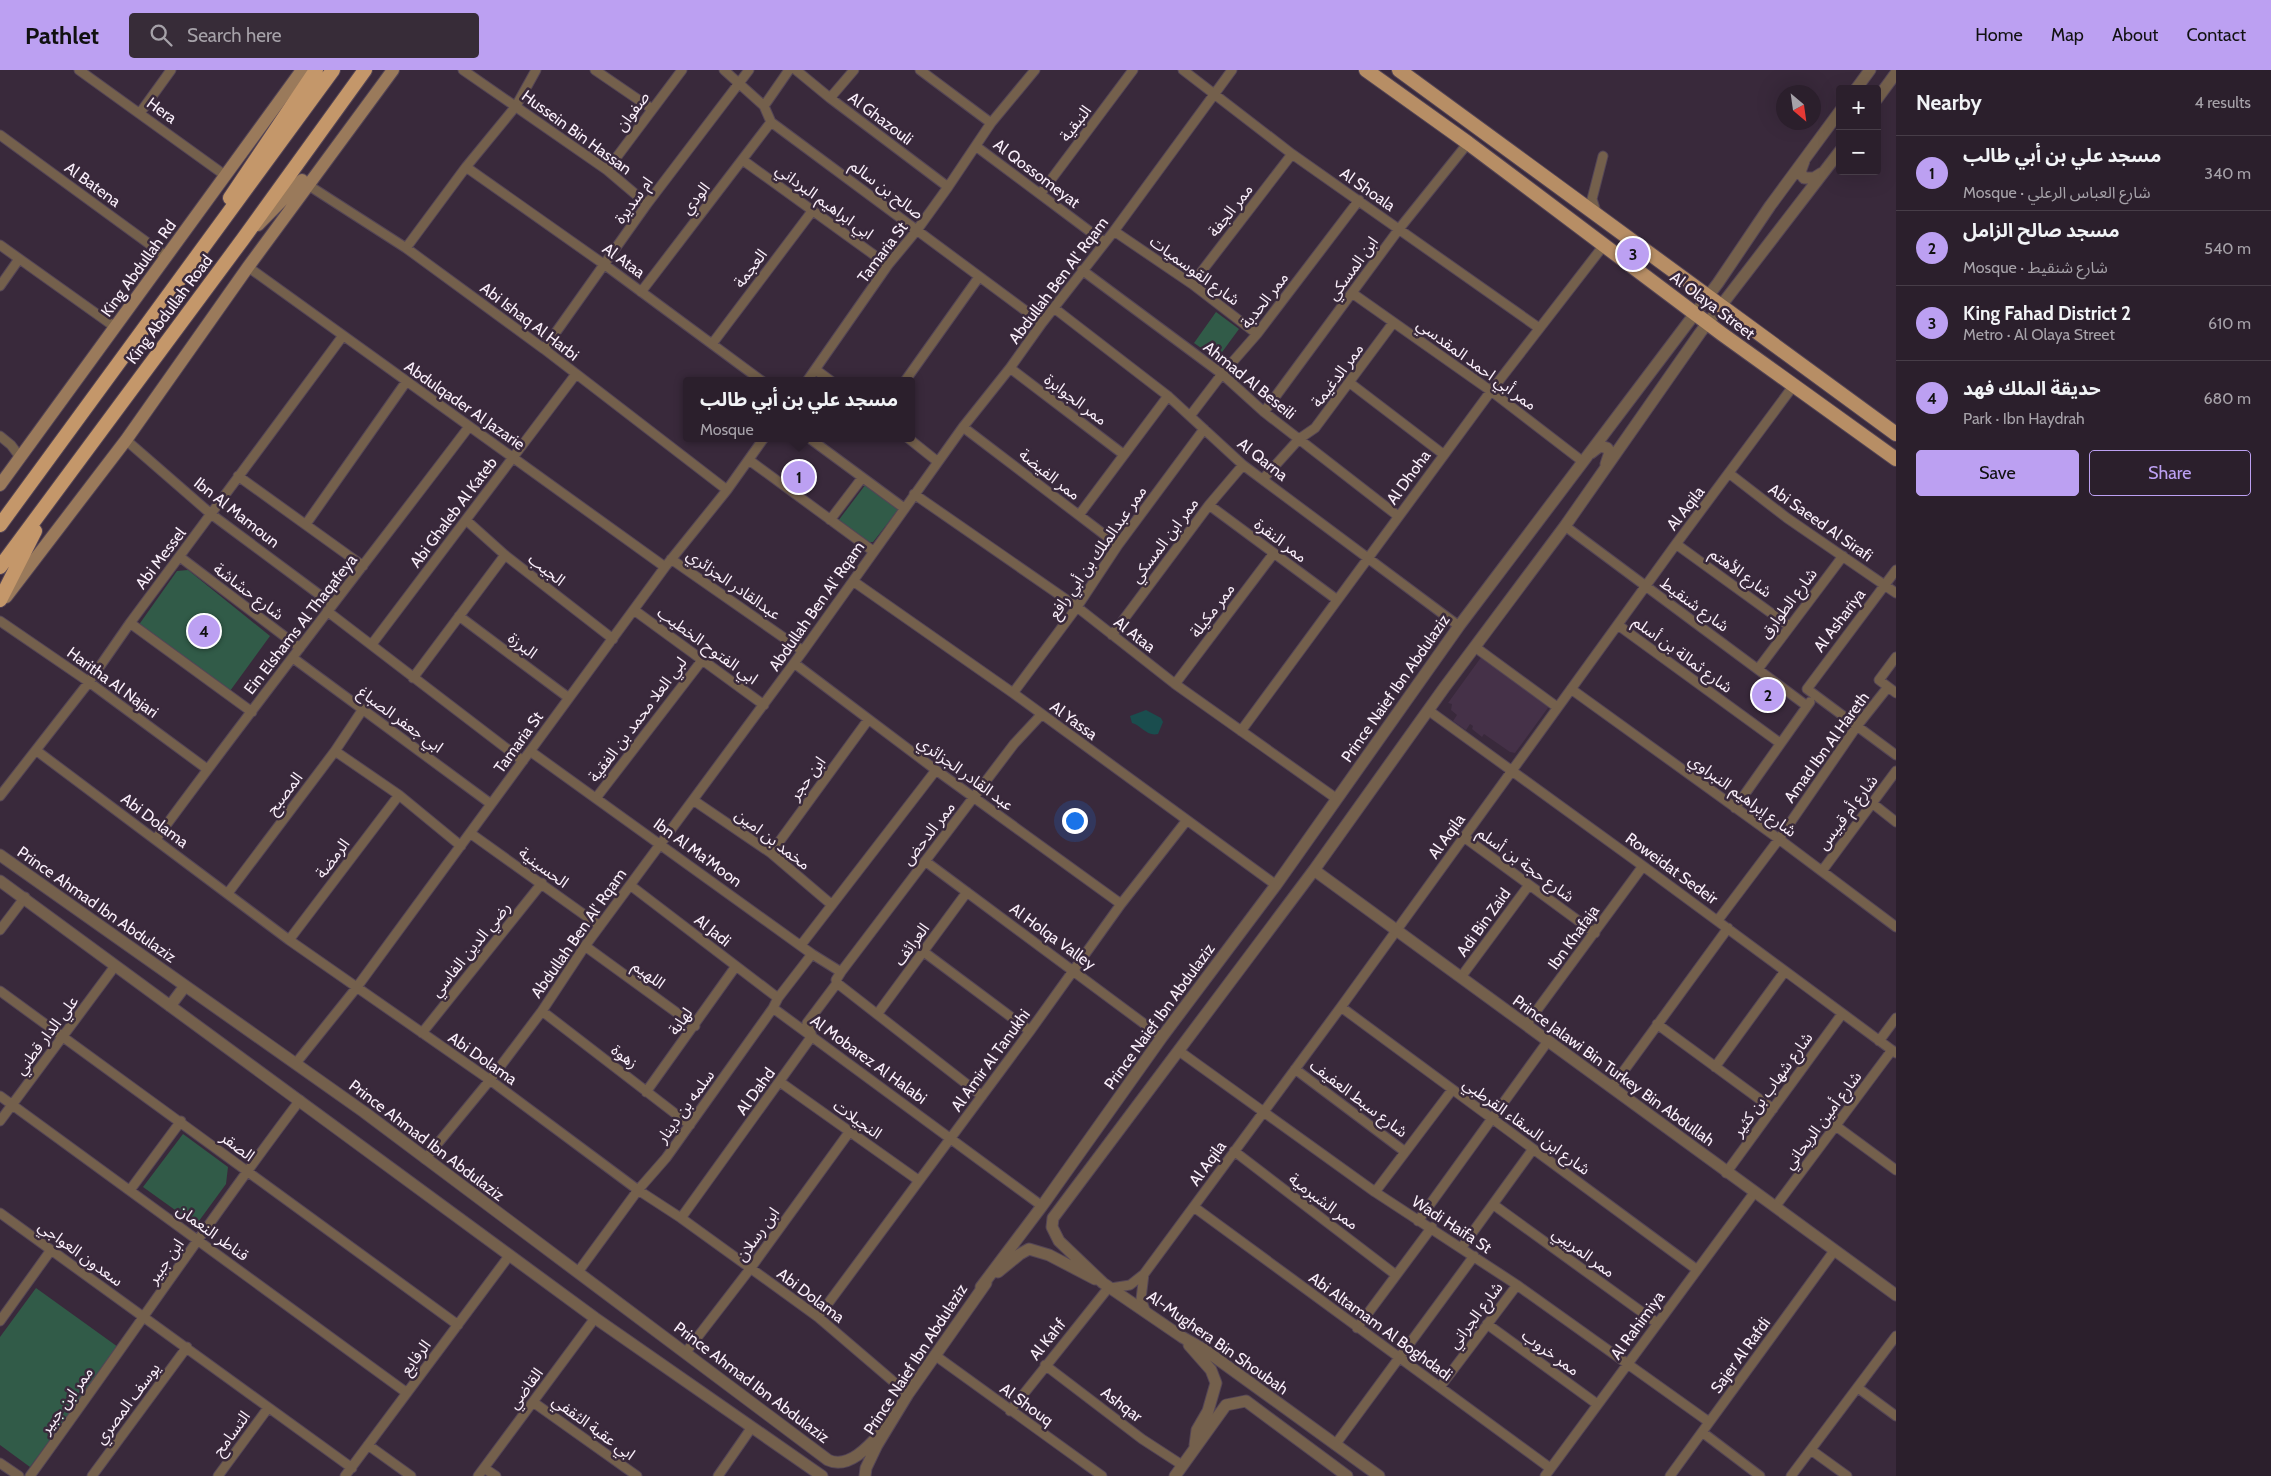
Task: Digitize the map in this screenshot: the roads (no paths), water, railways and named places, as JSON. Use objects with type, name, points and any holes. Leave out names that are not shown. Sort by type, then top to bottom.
[{"type":"highway","points":[[194,261],[236,188],[316,70]]},
{"type":"highway","name":"King Abdullah Road","points":[[0,525],[333,70]]},
{"type":"highway","name":"King Abdullah Road","points":[[0,568],[243,239],[365,70]]},
{"type":"highway","points":[[0,600],[33,535],[74,466]]},
{"type":"main road","name":"King Abdullah Rd","points":[[0,485],[302,70]]},
{"type":"main road","points":[[243,239],[296,189],[383,70]]},
{"type":"main road","points":[[0,605],[126,440],[248,267],[393,70]]},
{"type":"main road","name":"Al Olaya Street","points":[[1366,70],[1468,143],[1707,324],[1896,459]]},
{"type":"main road","name":"Al Olaya Street","points":[[1399,70],[1896,434]]},
{"type":"main road","points":[[0,512],[32,481]]},
{"type":"street","name":"Hera","points":[[79,70],[226,176]]},
{"type":"street","points":[[140,113],[171,70]]},
{"type":"street","name":"Hussein Bin Hassan","points":[[463,70],[607,170],[647,204]]},
{"type":"street","points":[[406,248],[466,167],[516,106],[536,70]]},
{"type":"street","points":[[595,70],[652,109]]},
{"type":"street","name":"صفوان","points":[[607,170],[682,70]]},
{"type":"street","name":"صالح بن سالم","points":[[724,70],[764,106],[771,122],[1042,323]]},
{"type":"street","name":"ام سديرة","points":[[544,349],[647,204],[749,70]]},
{"type":"street","points":[[764,106],[789,70]]},
{"type":"street","name":"Al Ghazouli","points":[[796,70],[948,187]]},
{"type":"street","points":[[830,98],[854,70]]},
{"type":"street","points":[[920,70],[992,123]]},
{"type":"street","name":"Tamaria St","points":[[810,377],[888,265],[917,230],[992,123],[1035,70]]},
{"type":"street","name":"النبقية","points":[[1041,193],[1133,70]]},
{"type":"street","name":"Al Shoala","points":[[1183,70],[1292,154],[1539,328]]},
{"type":"street","name":"Abdullah Ben Al' Rqam","points":[[425,1159],[490,1080],[542,1011],[600,926],[803,652],[914,494],[1082,270],[1114,231],[1232,70]]},
{"type":"street","points":[[1859,85],[1870,70]]},
{"type":"street","points":[[1881,94],[1896,73]]},
{"type":"street","name":"Prince Naief Ibn Abdulaziz","points":[[865,1476],[866,1468],[889,1424],[982,1287],[1162,1037],[1276,885],[1459,626],[1708,296],[1807,154],[1836,116]]},
{"type":"street","name":"الودي","points":[[641,292],[744,161],[771,122]]},
{"type":"street","name":"Al Batena","points":[[1,138],[167,257]]},
{"type":"street","name":"ابن المسكي","points":[[1264,412],[1399,229],[1468,143]]},
{"type":"street","name":"Al Qossomeyat","points":[[977,147],[1041,193],[1104,242]]},
{"type":"street","name":"ممر الجفة","points":[[1192,284],[1292,154]]},
{"type":"street","points":[[1807,154],[1800,172],[1804,178],[1814,178],[1830,165]]},
{"type":"street","points":[[1597,215],[1592,199],[1603,156]]},
{"type":"street","points":[[1179,1051],[1314,870],[1428,710],[1565,526],[1720,306],[1836,157]]},
{"type":"street","name":"ابي ابراهيم البرداني","points":[[744,161],[888,265]]},
{"type":"street","name":"Al Ataa","points":[[466,167],[605,265],[757,377]]},
{"type":"street","name":"Abi Ishaq Al Harbi","points":[[308,185],[406,248],[544,349],[727,490]]},
{"type":"street","name":"ممر الحدبة","points":[[1190,416],[1222,374],[1257,334],[1359,200]]},
{"type":"street","name":"العجمة","points":[[712,344],[813,210]]},
{"type":"street","name":"شارع القوسميات","points":[[1114,231],[1192,284],[1257,334]]},
{"type":"street","points":[[0,245],[115,327]]},
{"type":"street","name":"Al Dhoha","points":[[1241,731],[1490,390],[1604,245]]},
{"type":"street","points":[[0,286],[19,259]]},
{"type":"street","name":"Abdulqader Al Jazarie","points":[[248,267],[468,428],[513,457],[665,567]]},
{"type":"street","name":"Ahmad Al Beseili","points":[[1082,270],[1222,374],[1264,412],[1398,516]]},
{"type":"street","points":[[908,377],[979,277]]},
{"type":"street","name":"ممر أبي احمد المقدسي","points":[[1352,293],[1490,390],[1582,461]]},
{"type":"street","name":"Al Qarna","points":[[1054,308],[1168,396],[1243,465],[1459,626]]},
{"type":"street","name":"ممر الدغيمة","points":[[1263,479],[1299,439],[1316,428],[1393,323]]},
{"type":"street","name":"Abi Messel","points":[[0,796],[89,682],[130,623],[342,336]]},
{"type":"street","name":"ممر الجوابرة","points":[[1010,368],[1123,454]]},
{"type":"street","points":[[816,370],[826,377]]},
{"type":"street","name":"Abi Ghaleb Al Kateb","points":[[372,644],[576,374]]},
{"type":"street","points":[[306,524],[406,382]]},
{"type":"street","points":[[1350,384],[1443,454]]},
{"type":"street","name":"Al Aqila","points":[[1108,1286],[1130,1285],[1144,1274],[1342,1007],[1645,586],[1730,474],[1794,385]]},
{"type":"street","points":[[1079,515],[1168,396]]},
{"type":"street","name":"ممر الفيضة","points":[[964,427],[1118,545]]},
{"type":"street","name":"Ein Elshams Al Thaqafeya","points":[[156,839],[207,769],[468,428]]},
{"type":"street","name":"ممر عبدالملك بن أبي رافع","points":[[1014,693],[1077,607],[1118,545],[1204,428]]},
{"type":"street","points":[[0,436],[11,445],[20,457]]},
{"type":"street","name":"Ibn Al Mamoun","points":[[126,440],[211,514],[330,607]]},
{"type":"street","name":"Tamaria St","points":[[296,1064],[357,987],[665,567],[727,490],[761,442]]},
{"type":"street","points":[[813,442],[904,508]]},
{"type":"street","points":[[913,442],[938,462]]},
{"type":"street","points":[[1582,461],[1600,446],[1607,448],[1610,452],[1603,471]]},
{"type":"street","points":[[749,460],[873,551]]},
{"type":"street","name":"ممر ابن المسكي","points":[[1112,635],[1209,505],[1243,465]]},
{"type":"street","name":"Abi Saeed Al Sirafi","points":[[1730,474],[1775,510],[1896,593]]},
{"type":"street","points":[[238,476],[364,566]]},
{"type":"street","points":[[830,520],[862,478]]},
{"type":"street","name":"Al Ataa","points":[[914,494],[1077,607],[1175,684],[1337,799]]},
{"type":"street","name":"ممر النقرة","points":[[1209,505],[1336,599]]},
{"type":"street","name":"الجيب","points":[[466,520],[505,555],[613,639]]},
{"type":"street","name":"شارع شنقيط","points":[[1565,526],[1807,706]]},
{"type":"street","name":"شارع الأهتم","points":[[1676,544],[1789,626]]},
{"type":"street","name":"ممر مكيلة","points":[[1175,684],[1274,553]]},
{"type":"street","points":[[412,678],[505,555]]},
{"type":"street","name":"شارع الطوارق","points":[[1758,669],[1843,556]]},
{"type":"street","name":"شارع حشاشة","points":[[180,557],[300,648]]},
{"type":"street","name":"عبدالقادر الجزائري","points":[[672,559],[803,652]]},
{"type":"street","name":"Al Ashariya","points":[[1816,695],[1807,689],[1896,570]]},
{"type":"street","name":"Al Yassa","points":[[853,581],[1014,693],[1041,715],[1276,885]]},
{"type":"street","points":[[330,607],[412,678],[523,762]]},
{"type":"street","name":"ابي الفتوح الخطيب","points":[[634,610],[764,705]]},
{"type":"street","name":"البرزة","points":[[460,616],[569,698]]},
{"type":"street","name":"Haritha Al Najari","points":[[0,621],[89,682],[207,769]]},
{"type":"street","points":[[130,623],[252,712]]},
{"type":"street","name":"شارع ثمالة بن أسلم","points":[[1618,625],[1780,744]]},
{"type":"street","points":[[1475,647],[1558,707]]},
{"type":"street","points":[[1896,657],[1879,680],[1896,693]]},
{"type":"street","name":"ابي جعفر الصباغ","points":[[293,658],[491,804]]},
{"type":"street","name":"لبي العلا محمد بن الفقية","points":[[596,798],[703,659]]},
{"type":"street","name":"عبد القادر الجزائري","points":[[794,663],[868,720],[1121,904]]},
{"type":"street","name":"Amad Ibn Al Hareth","points":[[1718,920],[1779,839],[1857,726],[1888,687]]},
{"type":"street","name":"شارع إبراهيم النبراوي","points":[[1571,689],[1779,839],[1896,927]]},
{"type":"street","points":[[1735,808],[1816,695],[1896,755]]},
{"type":"street","name":"المصبح","points":[[228,892],[335,751],[363,709]]},
{"type":"street","name":"Roweidat Sedeir","points":[[1428,710],[1718,920],[1894,1052]]},
{"type":"street","name":"ممر الدحض","points":[[838,978],[1014,744],[1041,715]]},
{"type":"street","name":"ابن حجر","points":[[771,853],[868,720]]},
{"type":"street","name":"Abi Dolama","points":[[37,751],[228,892],[289,940],[490,1080],[638,1190],[681,1218],[818,1317],[908,1394]]},
{"type":"street","points":[[335,751],[399,795],[461,846]]},
{"type":"street","name":"Ibn Al Ma'Moon","points":[[530,751],[801,945],[878,1013],[982,1096]]},
{"type":"street","points":[[801,945],[936,770]]},
{"type":"street","name":"شارع أم قبيس","points":[[1822,871],[1896,771]]},
{"type":"street","name":"الرمضة","points":[[289,940],[399,795]]},
{"type":"street","name":"مخمد بن امين","points":[[693,800],[771,853],[832,904]]},
{"type":"street","points":[[1872,803],[1896,822]]},
{"type":"street","name":"Al Amir Al Tanukhi","points":[[818,1317],[918,1180],[952,1138],[1121,904],[1187,820]]},
{"type":"street","name":"الحسينية","points":[[470,833],[600,926]]},
{"type":"street","name":"شارع حجة بن أسلم","points":[[1464,837],[1594,933]]},
{"type":"street","name":"Prince Ahmad Ibn Abdulaziz","points":[[0,856],[296,1064],[686,1352],[828,1460],[836,1464],[856,1456],[889,1424]]},
{"type":"street","name":"Al Holqa Valley","points":[[925,861],[1162,1037]]},
{"type":"street","name":"Ibn Khafaja","points":[[1526,1025],[1643,866]]},
{"type":"street","name":"Prince Jalawi Bin Turkey Bin Abdullah","points":[[1314,870],[1896,1295]]},
{"type":"street","name":"Prince Ahmad Ibn Abdulaziz","points":[[0,880],[509,1256],[822,1476]]},
{"type":"street","name":"رضي الدين الفاسي","points":[[422,1033],[542,883]]},
{"type":"street","name":"Adi Bin Zaid","points":[[1461,977],[1529,884]]},
{"type":"street","name":"Al Jadi","points":[[630,885],[778,998]]},
{"type":"street","name":"العرائف","points":[[878,1013],[967,892]]},
{"type":"street","points":[[0,930],[25,897]]},
{"type":"street","points":[[1612,1088],[1728,928]]},
{"type":"street","name":"اللهيم","points":[[586,946],[695,1026]]},
{"type":"street","points":[[924,952],[1030,1031]]},
{"type":"street","name":"سلمه بن دينار","points":[[578,1272],[638,1190],[666,1158],[774,1008],[778,998],[812,954]]},
{"type":"street","name":"علي الدار قطني","points":[[0,1121],[115,966]]},
{"type":"street","name":"لهابة","points":[[646,1092],[695,1026],[736,966]]},
{"type":"street","points":[[1714,1067],[1786,971]]},
{"type":"street","name":"Al Dahd","points":[[681,1218],[812,1036],[807,1024],[838,978]]},
{"type":"street","points":[[170,1006],[185,986]]},
{"type":"street","name":"الصقر","points":[[0,991],[458,1325]]},
{"type":"street","name":"شارع ابن السقاء القرطبي","points":[[1342,1007],[1696,1269]]},
{"type":"street","name":"Al Mobarez Al Halabi","points":[[774,1008],[1042,1206]]},
{"type":"street","name":"زهوة","points":[[542,1011],[690,1125]]},
{"type":"street","name":"شارع شهاب بن كثير","points":[[1726,1172],[1842,1014]]},
{"type":"street","points":[[1879,1041],[1896,1018]]},
{"type":"street","points":[[1658,1024],[1773,1109]]},
{"type":"street","points":[[1418,1221],[1548,1041]]},
{"type":"street","name":"Wadi Haifa St","points":[[1179,1051],[1265,1111],[1375,1192],[1418,1221],[1432,1227],[1462,1247],[1710,1422]]},
{"type":"street","name":"Al-Mughera Bin Shoubah","points":[[1179,1051],[1055,1213],[1052,1224],[1059,1241],[1108,1286],[1182,1337],[1205,1350],[1379,1476]]},
{"type":"street","name":"شارع أمين الريحاني","points":[[1775,1207],[1894,1052]]},
{"type":"street","name":"شارع سبط العفيف","points":[[1295,1069],[1404,1151]]},
{"type":"street","name":"النجيلات","points":[[780,1082],[918,1180]]},
{"type":"street","points":[[1375,1192],[1404,1151],[1452,1090]]},
{"type":"street","name":"قناطر النعمان","points":[[0,1096],[407,1393]]},
{"type":"street","name":"ابن جبير","points":[[128,1342],[247,1171],[300,1100]]},
{"type":"street","points":[[130,1190],[180,1121]]},
{"type":"street","points":[[1836,1126],[1896,1170]]},
{"type":"street","name":"ابن رسلان","points":[[686,1352],[750,1269],[850,1132]]},
{"type":"street","points":[[1462,1247],[1534,1149]]},
{"type":"street","name":"ممر الشبرمية","points":[[1234,1152],[1396,1275]]},
{"type":"street","name":"Al Rahimiya","points":[[1547,1472],[1754,1192]]},
{"type":"street","name":"ممر المريبي","points":[[1494,1205],[1657,1323]]},
{"type":"street","name":"Abi Altamam Al Boghdadi","points":[[1194,1207],[1440,1387],[1547,1472]]},
{"type":"street","name":"سعدون العواجي","points":[[0,1213],[145,1316],[352,1468]]},
{"type":"street","points":[[1357,1328],[1432,1227]]},
{"type":"street","name":"Prince Naief Ibn Abdulaziz","points":[[982,1287],[1020,1254],[1029,1249],[1049,1255],[1108,1286]]},
{"type":"street","points":[[0,1321],[51,1250]]},
{"type":"street","name":"Sajer Al Rafdi","points":[[1670,1476],[1834,1251]]},
{"type":"street","name":"الرفايع","points":[[345,1476],[509,1256]]},
{"type":"street","points":[[1335,1445],[1474,1256]]},
{"type":"street","points":[[1144,1274],[1141,1299],[1146,1312]]},
{"type":"street","name":"شارع الجراني","points":[[1440,1387],[1517,1285]]},
{"type":"street","name":"Al Kahf","points":[[1010,1411],[1108,1286]]},
{"type":"street","name":"القاضي","points":[[478,1476],[595,1318]]},
{"type":"street","name":"ممر خروب","points":[[1486,1324],[1597,1404]]},
{"type":"street","points":[[1791,1476],[1896,1336]]},
{"type":"street","points":[[1180,1471],[1194,1446],[1197,1430],[1208,1411],[1216,1383],[1211,1370],[1182,1337]]},
{"type":"street","name":"ممر ابن جبير","points":[[30,1476],[128,1342]]},
{"type":"street","name":"يوسف المصري","points":[[92,1476],[187,1347]]},
{"type":"street","name":"Al Shouq","points":[[936,1356],[1102,1476]]},
{"type":"street","name":"Ashqar","points":[[1045,1365],[1142,1439],[1180,1471]]},
{"type":"street","points":[[1858,1388],[1896,1416]]},
{"type":"street","name":"Al-Mughera Bin Shoubah","points":[[1194,1446],[1226,1404],[1246,1401],[1347,1476]]},
{"type":"street","name":"ابي عقبة الثقفي","points":[[533,1402],[637,1476]]},
{"type":"street","name":"التسامح","points":[[218,1476],[268,1408]]},
{"type":"street","points":[[718,1476],[752,1427]]},
{"type":"street","points":[[1702,1432],[1760,1476]]},
{"type":"street","points":[[368,1445],[410,1476]]},
{"type":"street","points":[[1811,1450],[1847,1476]]},
{"type":"street","points":[[0,1463],[19,1476]]},
{"type":"street","points":[[484,1468],[496,1476]]},
{"type":"place","name":"King Fahad District 2","points":[[1633,254]]},
{"type":"place","name":"مسجد علي بن أبي طالب","points":[[799,477]]},
{"type":"place","name":"حديقة الملك فهد","points":[[204,631]]},
{"type":"place","name":"مسجد صالح الزامل","points":[[1768,695]]}]
